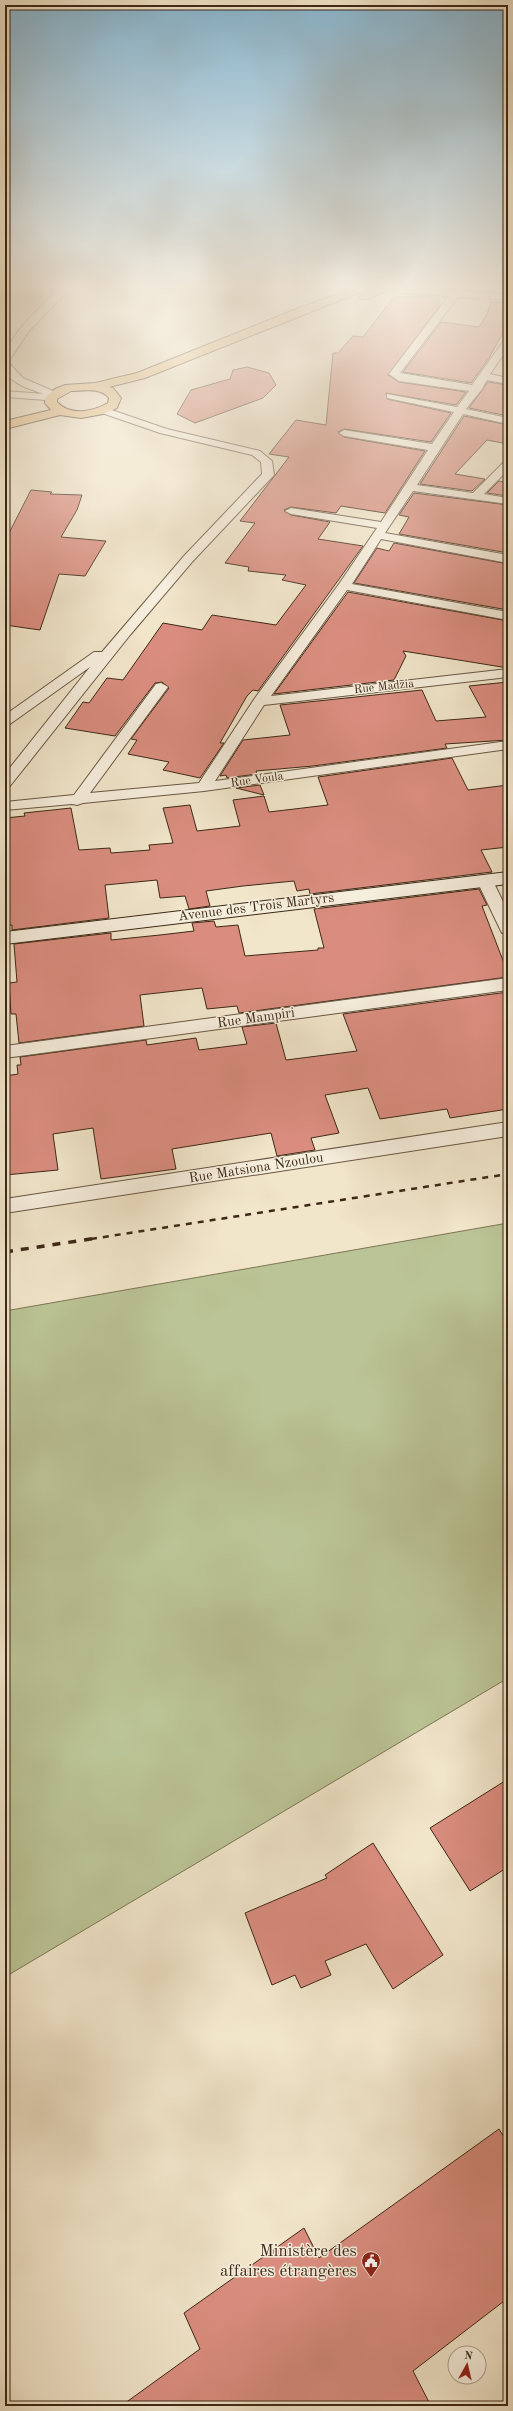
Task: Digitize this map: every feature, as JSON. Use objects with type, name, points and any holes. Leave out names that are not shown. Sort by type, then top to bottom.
[{"type":"main road","points":[[5,417],[55,397]]},
{"type":"main road","points":[[5,425],[62,411],[87,414],[103,410],[113,405],[121,397]]},
{"type":"main road","points":[[52,398],[62,411]]},
{"type":"main road","name":"Avenue des Trois Martyrs","points":[[5,938],[508,878]]},
{"type":"street","points":[[35,397],[52,398]]},
{"type":"street","points":[[393,397],[508,421]]},
{"type":"street","points":[[204,787],[260,701],[344,586],[410,487],[424,463],[471,397]]},
{"type":"street","points":[[5,783],[117,643],[188,559],[268,475],[269,467],[262,456],[251,451],[164,431],[103,410]]},
{"type":"street","points":[[344,433],[436,448]]},
{"type":"street","points":[[476,496],[508,464]]},
{"type":"street","points":[[410,487],[508,501]]},
{"type":"street","points":[[292,511],[508,559]]},
{"type":"street","points":[[344,586],[508,616]]},
{"type":"street","points":[[5,721],[117,643]]},
{"type":"street","name":"Rue Madzia","points":[[260,701],[508,673]]},
{"type":"street","points":[[77,801],[161,687]]},
{"type":"street","name":"Rue Voula","points":[[5,806],[77,801],[204,787],[508,744]]},
{"type":"street","points":[[485,881],[508,929]]},
{"type":"street","name":"Rue Mampiri","points":[[5,1052],[508,984]]},
{"type":"street","name":"Rue Matsiona Nzoulou","points":[[5,1206],[508,1129]]},
{"type":"green space","points":[[508,1223],[508,1678],[5,1977],[5,1311]]},
{"type":"building","points":[[187,397],[264,397],[195,423],[177,414]]},
{"type":"building","points":[[329,397],[387,397],[387,399],[451,413],[431,442],[344,429],[338,432],[344,437],[425,451],[385,513],[341,506],[336,513],[291,507],[284,510],[291,515],[330,522],[318,539],[363,546],[258,691],[253,690],[247,696],[220,743],[224,743],[200,778],[163,770],[169,762],[128,754],[137,740],[131,739],[169,688],[162,682],[155,683],[115,736],[65,728],[83,702],[89,703],[107,678],[123,680],[163,623],[202,630],[212,615],[276,625],[306,585],[282,580],[286,575],[248,571],[249,567],[225,563],[255,523],[240,521],[289,457],[269,454],[296,420],[326,425]]},
{"type":"building","points":[[406,397],[463,397],[456,405]]},
{"type":"building","points":[[477,397],[508,397],[508,416],[469,408]]},
{"type":"building","points":[[464,416],[508,425],[508,444],[487,440],[455,474],[485,479],[472,491],[420,484]]},
{"type":"building","points":[[499,481],[508,483],[508,496],[487,493]]},
{"type":"building","points":[[31,490],[52,492],[50,494],[82,495],[77,510],[61,537],[106,541],[85,576],[59,574],[40,630],[5,625],[5,533],[9,533]]},
{"type":"building","points":[[414,493],[508,505],[508,553],[399,534],[409,517],[399,515]]},
{"type":"building","points":[[394,543],[508,564],[508,610],[354,583],[377,548],[389,551]]},
{"type":"building","points":[[348,592],[508,621],[508,668],[403,651],[406,656],[394,680],[274,694]]},
{"type":"building","points":[[508,682],[508,740],[445,744],[447,748],[313,766],[256,771],[257,774],[227,778],[226,775],[220,776],[243,740],[290,735],[280,705],[422,690],[436,721],[486,717],[469,686]]},
{"type":"building","points":[[452,758],[468,790],[508,785],[508,847],[481,850],[492,872],[310,894],[309,889],[297,891],[294,881],[243,886],[206,891],[210,906],[189,909],[185,896],[160,898],[157,880],[105,885],[109,918],[12,930],[12,925],[5,926],[5,818],[25,816],[24,813],[71,808],[79,850],[110,848],[111,853],[150,850],[149,845],[173,843],[163,808],[190,805],[197,831],[240,826],[233,800],[264,796],[269,812],[328,805],[318,777]]},
{"type":"building","points":[[260,785],[264,795],[236,788]]},
{"type":"building","points":[[479,889],[487,905],[482,906],[504,963],[508,962],[508,977],[239,1013],[237,1006],[207,1009],[202,988],[140,995],[144,1026],[19,1043],[16,1014],[11,1014],[9,983],[17,982],[14,944],[111,933],[111,940],[160,935],[194,931],[192,923],[214,921],[216,927],[238,925],[245,956],[318,950],[318,948],[324,948],[314,909]]},
{"type":"building","points":[[508,992],[508,1109],[450,1118],[447,1109],[380,1119],[368,1088],[325,1095],[339,1133],[311,1138],[315,1150],[277,1156],[271,1133],[172,1149],[176,1169],[101,1179],[93,1128],[53,1134],[58,1170],[5,1175],[5,1076],[18,1074],[17,1065],[21,1065],[20,1057],[146,1040],[147,1045],[196,1038],[199,1050],[247,1044],[242,1027],[276,1023],[286,1060],[357,1051],[343,1014]]},
{"type":"building","points":[[508,1779],[508,1867],[470,1891],[430,1828]]},
{"type":"building","points":[[373,1843],[443,1955],[393,1989],[366,1944],[325,1961],[331,1975],[301,1988],[295,1975],[272,1985],[245,1913],[327,1878],[325,1875]]},
{"type":"building","name":"Ministère des affaires étrangères","points":[[499,2129],[508,2144],[508,2298],[413,2371],[431,2406],[121,2406],[200,2349],[184,2313],[304,2228],[319,2258]]},
{"type":"railway","points":[[91,1239],[508,1174]]},
{"type":"railway","points":[[5,1252],[97,1238]]},
{"type":"place","name":"Ministère des affaires étrangères","points":[[371,2278]]}]
